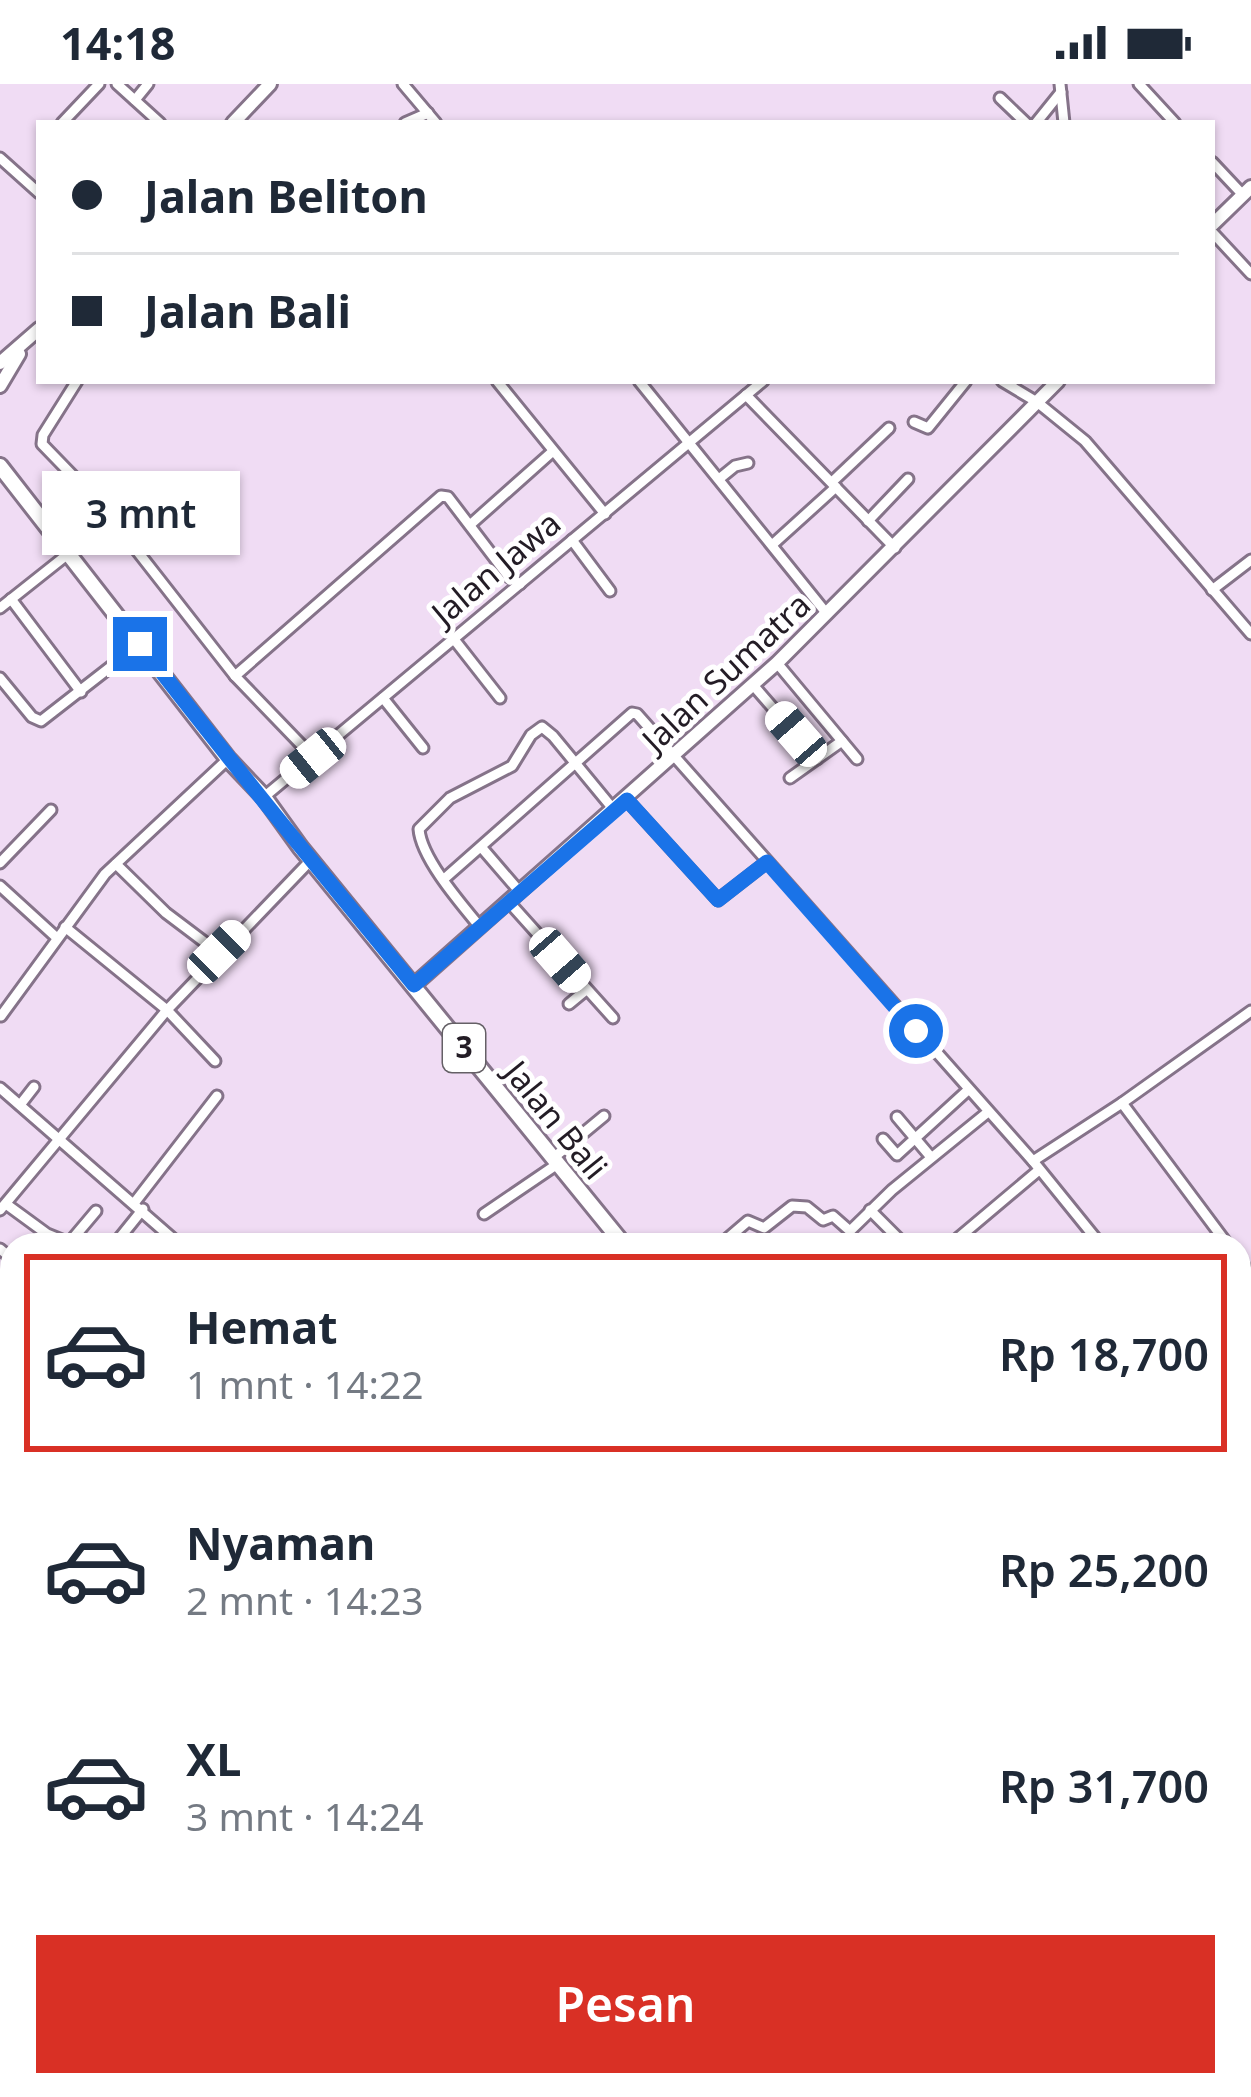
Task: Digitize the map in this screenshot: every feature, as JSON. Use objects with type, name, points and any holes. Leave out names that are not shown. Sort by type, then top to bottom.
[{"type":"highway","name":"Jalan Bali","points":[[0,466],[228,759],[264,797],[614,1233]]},
{"type":"main road","points":[[236,120],[264,86]]},
{"type":"main road","points":[[1215,225],[1247,191]]},
{"type":"main road","points":[[0,363],[36,332]]},
{"type":"main road","points":[[0,386],[26,343]]},
{"type":"main road","name":"Jalan Sumatra","points":[[414,985],[777,663],[1055,384]]},
{"type":"street","points":[[65,120],[100,84]]},
{"type":"street","points":[[116,84],[157,120]]},
{"type":"street","points":[[135,100],[148,84]]},
{"type":"street","points":[[403,84],[434,120]]},
{"type":"street","points":[[1139,84],[1172,120]]},
{"type":"street","points":[[1038,120],[1060,88]]},
{"type":"street","points":[[1060,88],[1064,120]]},
{"type":"street","points":[[1000,98],[1023,120]]},
{"type":"street","points":[[411,120],[427,112]]},
{"type":"street","points":[[0,158],[36,186]]},
{"type":"street","points":[[1215,164],[1247,191]]},
{"type":"street","points":[[1215,232],[1251,274]]},
{"type":"street","points":[[75,384],[42,444],[88,490],[236,676],[313,758]]},
{"type":"street","points":[[504,384],[605,514]]},
{"type":"street","points":[[642,384],[827,614]]},
{"type":"street","name":"Jalan Jawa","points":[[264,797],[759,384]]},
{"type":"street","points":[[914,422],[928,428],[964,384]]},
{"type":"street","points":[[1007,384],[1085,441],[1251,634]]},
{"type":"street","points":[[1022,393],[1026,384]]},
{"type":"street","points":[[746,395],[895,548]]},
{"type":"street","points":[[772,545],[889,428]]},
{"type":"street","points":[[471,524],[553,452]]},
{"type":"street","points":[[719,479],[748,463]]},
{"type":"street","points":[[868,521],[908,479]]},
{"type":"street","points":[[236,676],[441,496],[448,497],[508,577],[520,584]]},
{"type":"street","points":[[572,540],[610,591]]},
{"type":"street","points":[[0,608],[68,554]]},
{"type":"street","points":[[1212,590],[1251,560]]},
{"type":"street","points":[[11,599],[81,692]]},
{"type":"street","points":[[453,638],[500,698]]},
{"type":"street","points":[[0,678],[41,722],[140,644]]},
{"type":"street","points":[[777,663],[857,759]]},
{"type":"street","points":[[753,685],[817,759]]},
{"type":"street","points":[[382,698],[423,748]]},
{"type":"street","points":[[444,879],[634,712],[1091,1233]]},
{"type":"street","points":[[480,927],[418,834],[432,814],[451,798],[512,766],[531,734],[542,728],[614,810]]},
{"type":"street","points":[[790,778],[842,741]]},
{"type":"street","points":[[1,1016],[116,863],[228,759]]},
{"type":"street","points":[[627,800],[718,900],[767,862]]},
{"type":"street","points":[[0,862],[51,810]]},
{"type":"street","points":[[482,848],[586,990],[613,1018]]},
{"type":"street","points":[[45,1233],[3,1207],[62,1139],[160,1004],[219,952],[305,853]]},
{"type":"street","points":[[116,863],[166,913],[219,952]]},
{"type":"street","points":[[0,886],[57,938]]},
{"type":"street","points":[[65,927],[160,1004],[215,1060]]},
{"type":"street","points":[[569,1004],[586,990]]},
{"type":"street","points":[[963,1233],[1036,1166],[1251,1011]]},
{"type":"street","points":[[20,1105],[34,1087]]},
{"type":"street","points":[[0,1088],[167,1233]]},
{"type":"street","points":[[897,1155],[968,1090]]},
{"type":"street","points":[[122,1233],[217,1096]]},
{"type":"street","points":[[1122,1103],[1219,1233]]},
{"type":"street","points":[[734,1233],[748,1221],[764,1228],[792,1205],[806,1207],[823,1220],[833,1216],[850,1231],[988,1112]]},
{"type":"street","points":[[484,1214],[554,1162],[604,1116]]},
{"type":"street","points":[[897,1117],[930,1156]]},
{"type":"street","points":[[883,1138],[906,1166]]},
{"type":"street","points":[[870,1210],[893,1233]]},
{"type":"street","points":[[77,1233],[95,1211]]},
{"type":"route","points":[[140,644],[414,985],[627,800],[718,900],[767,862],[916,1031]]}]
